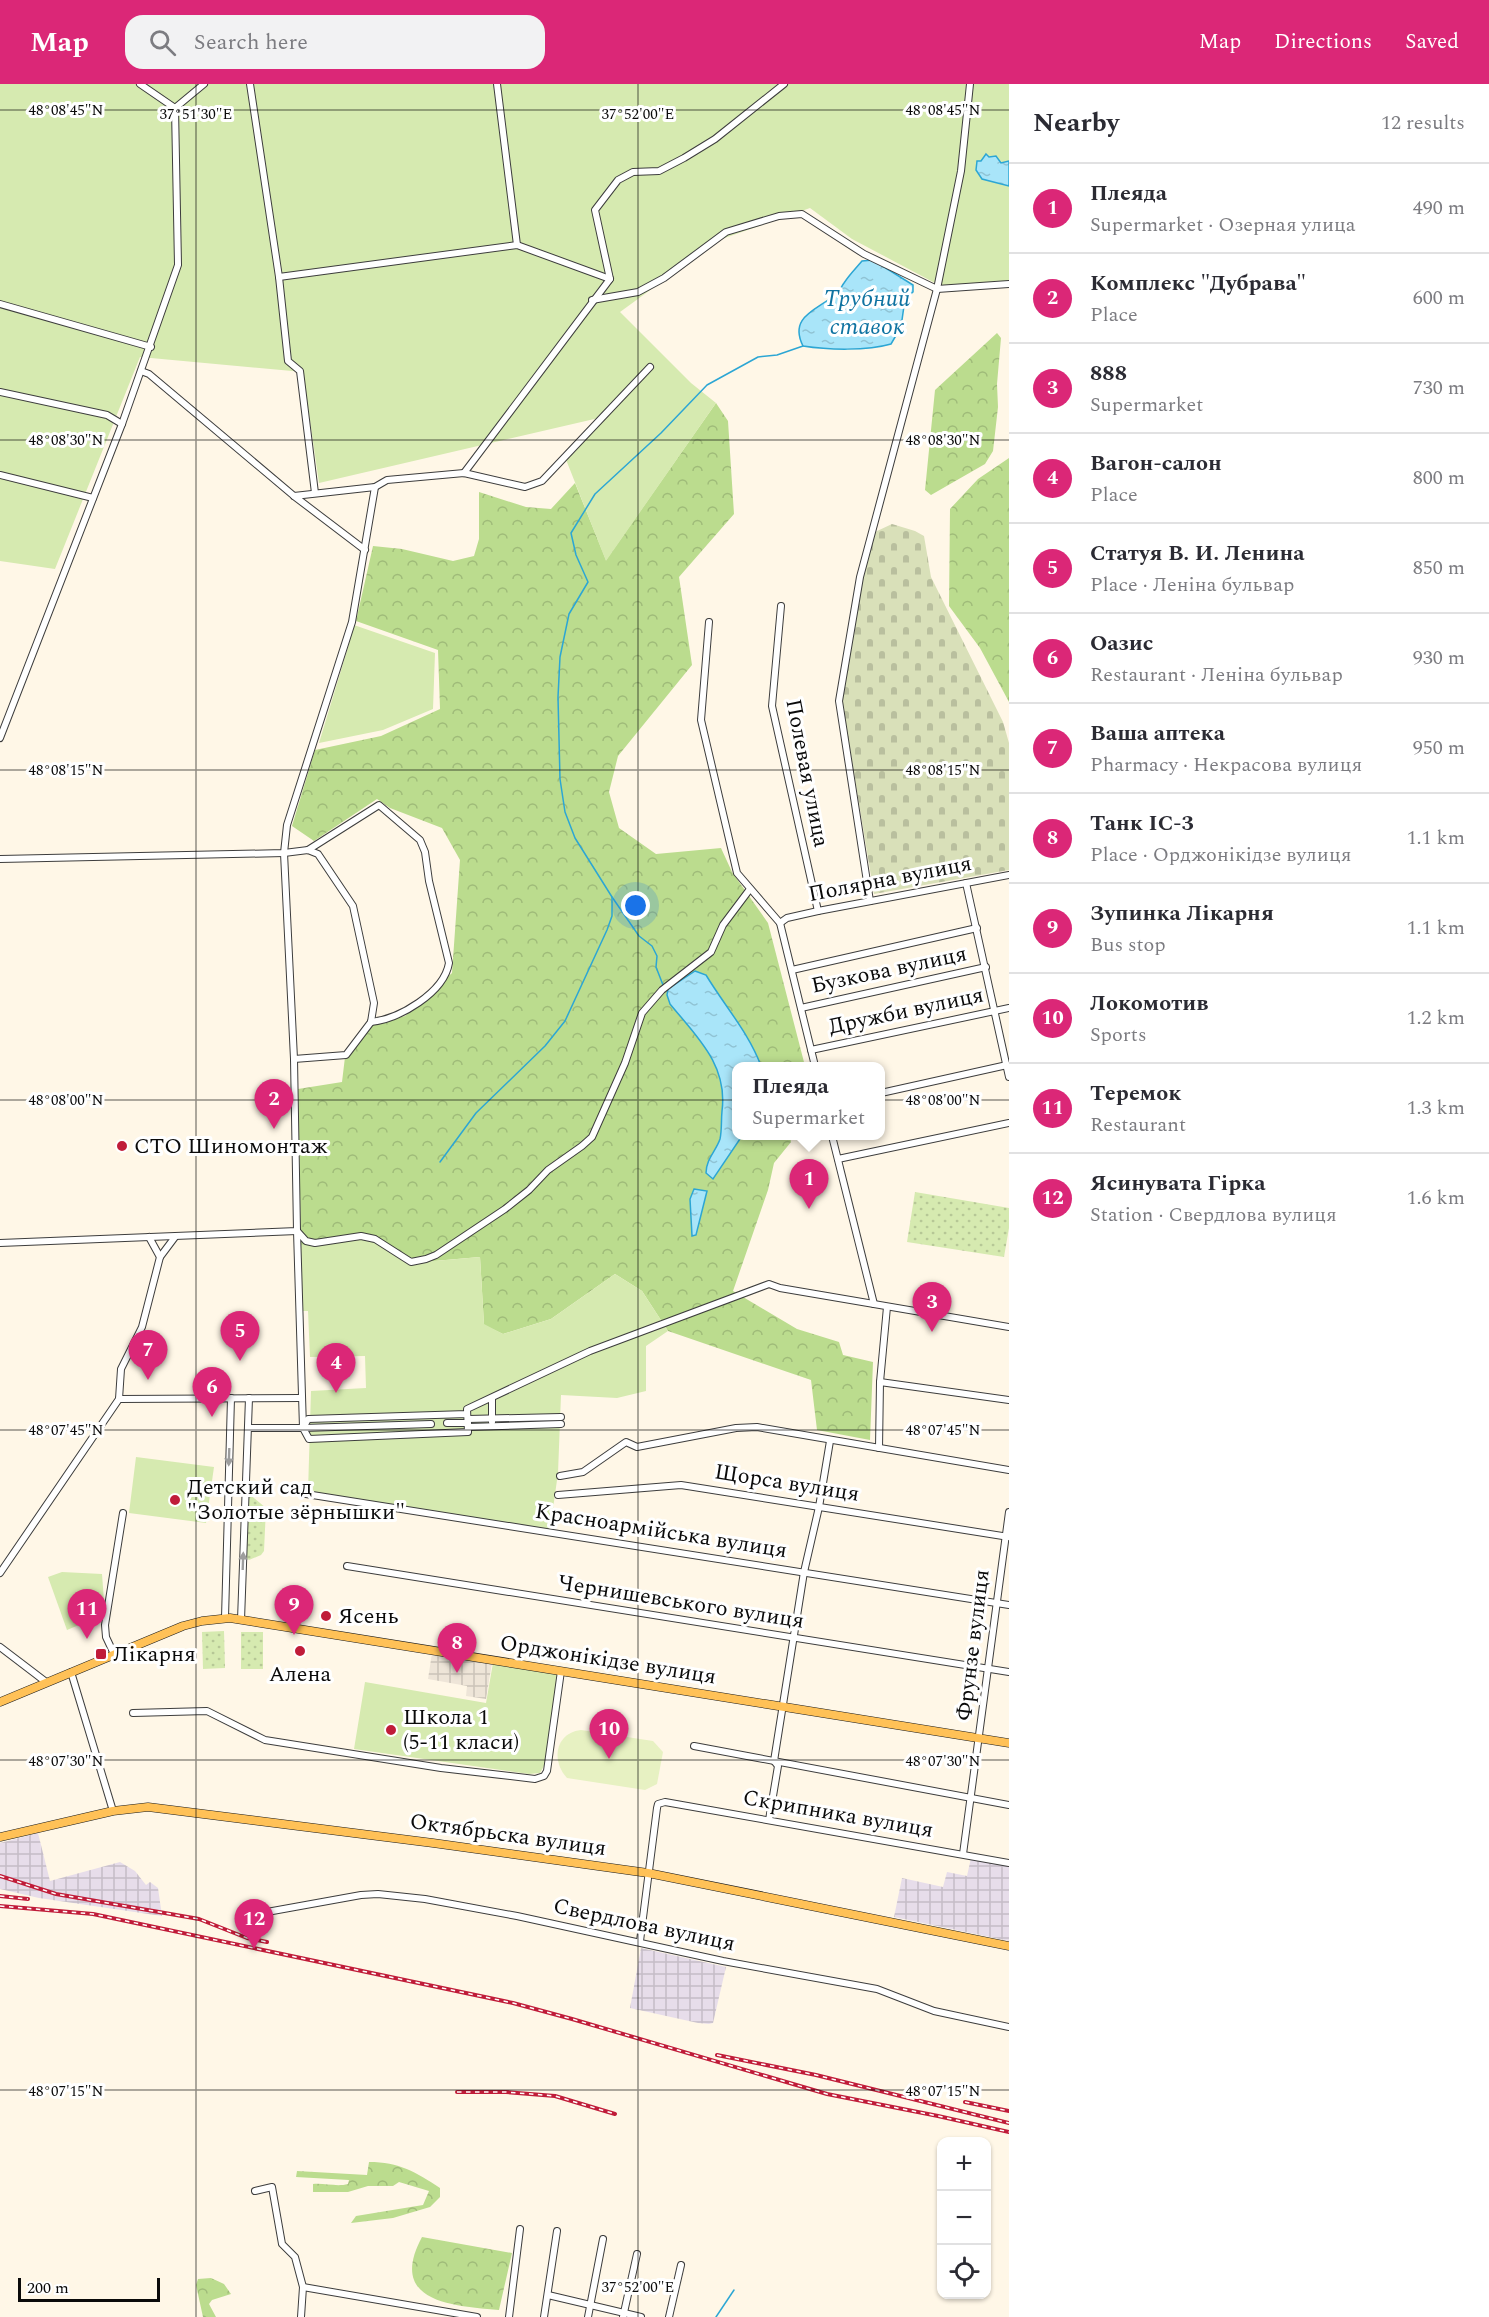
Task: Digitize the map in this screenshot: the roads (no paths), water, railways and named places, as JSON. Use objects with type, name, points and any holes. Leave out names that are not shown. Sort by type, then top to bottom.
[{"type":"main road","name":"Орджонікідзе вулиця","points":[[0,1702],[183,1626],[225,1618],[1009,1743]]},
{"type":"main road","name":"Октябрьска вулиця","points":[[0,1837],[113,1811],[148,1807],[648,1873],[1009,1946]]},
{"type":"street","points":[[140,84],[174,108]]},
{"type":"street","points":[[174,108],[204,84]]},
{"type":"street","points":[[250,84],[279,277],[288,361],[300,371],[315,493]]},
{"type":"street","points":[[497,84],[517,245]]},
{"type":"street","points":[[610,279],[595,210],[618,180],[633,172],[659,171],[716,140],[784,84]]},
{"type":"street","points":[[870,901],[839,701],[860,577],[937,289],[961,171],[970,84]]},
{"type":"street","points":[[0,738],[151,347],[178,265],[174,108]]},
{"type":"street","points":[[592,301],[638,292],[664,278],[726,232],[779,216],[802,214],[864,254],[937,289],[1009,284]]},
{"type":"street","points":[[279,277],[517,245],[610,279]]},
{"type":"street","points":[[464,473],[610,279]]},
{"type":"street","points":[[0,304],[151,347]]},
{"type":"street","points":[[294,495],[375,487],[387,480],[464,473],[525,487],[542,481],[650,367]]},
{"type":"street","points":[[141,371],[149,374],[294,495],[365,550]]},
{"type":"street","points":[[0,392],[107,415],[122,424]]},
{"type":"street","points":[[0,476],[93,498]]},
{"type":"street","points":[[375,487],[352,622],[287,825],[284,853],[294,1059],[301,1398],[303,1428],[309,1439],[468,1432],[467,1409],[590,1351],[769,1284],[1009,1327]]},
{"type":"street","name":"Полевая улица","points":[[782,606],[772,706],[818,911]]},
{"type":"street","points":[[710,622],[701,720],[737,873],[780,923],[814,1062]]},
{"type":"street","points":[[0,859],[284,853],[308,850],[379,805],[420,840],[425,852],[429,881],[449,963],[448,971],[435,988],[415,1005],[394,1018],[371,1022]]},
{"type":"street","points":[[294,1059],[346,1055],[371,1022],[374,1003],[354,906],[318,854],[308,850]]},
{"type":"street","name":"Полярна вулиця","points":[[780,923],[787,918],[818,911],[1009,875]]},
{"type":"street","points":[[966,883],[1009,1077]]},
{"type":"street","points":[[297,1231],[306,1241],[315,1243],[361,1236],[375,1239],[411,1262],[417,1261],[436,1255],[529,1190],[548,1170],[592,1137],[625,1063],[642,1013],[662,990],[711,952],[723,925],[750,889]]},
{"type":"street","points":[[792,969],[977,928]]},
{"type":"street","name":"Бузкова вулиця","points":[[801,1008],[986,967]]},
{"type":"street","name":"Дружби вулиця","points":[[811,1050],[1009,1008]]},
{"type":"street","points":[[885,1092],[1006,1065]]},
{"type":"street","points":[[838,1159],[1009,1123]]},
{"type":"street","points":[[833,1140],[874,1304]]},
{"type":"street","points":[[0,1243],[297,1231]]},
{"type":"street","points":[[149,1237],[160,1257]]},
{"type":"street","points":[[0,1573],[119,1399],[121,1369],[142,1327],[160,1257],[175,1237]]},
{"type":"street","points":[[879,1448],[880,1382],[887,1306]]},
{"type":"street","points":[[880,1382],[1009,1400]]},
{"type":"street","points":[[225,1618],[231,1398]]},
{"type":"street","points":[[241,1620],[249,1398]]},
{"type":"street","points":[[119,1399],[301,1398]]},
{"type":"street","points":[[492,1398],[492,1422]]},
{"type":"street","points":[[303,1428],[308,1419],[492,1422],[561,1420]]},
{"type":"street","points":[[447,1423],[468,1420]]},
{"type":"street","points":[[248,1428],[431,1424]]},
{"type":"street","points":[[560,1476],[583,1472],[626,1442],[638,1447],[746,1427],[1009,1470]]},
{"type":"street","points":[[769,1820],[778,1766],[774,1761],[804,1572],[819,1507],[830,1441]]},
{"type":"street","name":"Щорса вулиця","points":[[558,1495],[681,1485],[1007,1536]]},
{"type":"street","name":"Красноармійська вулиця","points":[[306,1494],[1009,1605]]},
{"type":"street","name":"Фрунзе вулиця","points":[[963,1854],[1009,1512]]},
{"type":"street","points":[[114,1654],[106,1638],[105,1625],[123,1513]]},
{"type":"street","name":"Чернишевського вулиця","points":[[347,1566],[1009,1672]]},
{"type":"street","points":[[0,1647],[46,1682]]},
{"type":"street","points":[[133,1713],[207,1711],[265,1740],[441,1768],[535,1779],[544,1776],[547,1771],[561,1671]]},
{"type":"street","points":[[71,1672],[113,1811]]},
{"type":"street","points":[[694,1746],[1009,1805]]},
{"type":"street","name":"Скрипника вулиця","points":[[648,1873],[658,1804],[669,1802],[1009,1863]]},
{"type":"street","points":[[640,1941],[648,1873]]},
{"type":"street","name":"Свердлова вулиця","points":[[267,1912],[378,1893],[466,1906],[640,1941],[732,1963],[877,1989],[934,2011],[1009,2026]]},
{"type":"street","points":[[255,2191],[272,2187],[282,2244],[295,2258],[303,2287],[302,2317]]},
{"type":"street","points":[[509,2317],[520,2229]]},
{"type":"street","points":[[544,2317],[557,2231]]},
{"type":"street","points":[[588,2317],[603,2239]]},
{"type":"street","points":[[624,2315],[637,2254]]},
{"type":"street","points":[[669,2317],[681,2265]]},
{"type":"street","points":[[303,2287],[477,2317]]},
{"type":"street","points":[[548,2295],[591,2304],[624,2315],[641,2317]]},
{"type":"water","points":[[986,154],[989,157],[996,156],[1001,163],[1009,161],[1009,186],[982,179],[976,170],[977,161],[981,161]]},
{"type":"water","name":"Трубний ставок","points":[[873,260],[913,285],[913,292],[905,299],[901,327],[891,344],[847,349],[803,346],[799,336],[802,321],[837,293],[862,261]]},
{"type":"water","points":[[695,971],[706,975],[743,1031],[759,1062],[732,1062],[732,1140],[739,1140],[713,1179],[706,1173],[708,1163],[721,1136],[723,1095],[720,1080],[700,1040],[670,1004],[668,989]]},
{"type":"water","points":[[694,1189],[707,1191],[696,1235],[692,1236],[690,1199]]},
{"type":"waterway","points":[[663,985],[656,967],[657,956],[652,946],[639,936],[612,897],[575,838],[565,812],[560,779],[558,697],[560,657],[569,614],[588,582],[576,555],[571,533],[595,494],[661,433],[707,385],[758,357],[777,355],[803,346]]},
{"type":"waterway","points":[[440,1162],[476,1113],[545,1046],[565,1021],[607,930],[612,916],[612,897]]},
{"type":"waterway","points":[[716,2317],[734,2290]]},
{"type":"railway","points":[[0,1876],[56,1894],[199,1919],[247,1938],[267,1942]]},
{"type":"railway","points":[[0,1896],[28,1899]]},
{"type":"railway","points":[[0,1906],[93,1914],[513,2003],[827,2094],[1009,2132]]},
{"type":"railway","points":[[717,2055],[816,2075],[1009,2123]]},
{"type":"railway","points":[[457,2092],[506,2092],[555,2096],[615,2114]]},
{"type":"railway","points":[[965,2102],[1009,2111]]},
{"type":"place","name":"Комплекс \"Дубрава\"","points":[[274,1129]]},
{"type":"place","name":"СТО Шиномонтаж","points":[[122,1146]]},
{"type":"place","name":"Плеяда","points":[[809,1209]]},
{"type":"place","name":"888","points":[[932,1332]]},
{"type":"place","name":"Статуя В. И. Ленина","points":[[240,1361]]},
{"type":"place","name":"Ваша аптека","points":[[148,1380]]},
{"type":"place","name":"Вагон-салон","points":[[336,1393]]},
{"type":"place","name":"Оазис","points":[[212,1417]]},
{"type":"place","name":"Детский сад \"Золотые зёрнышки\"","points":[[175,1500]]},
{"type":"place","name":"Ясень","points":[[326,1616]]},
{"type":"place","name":"Зупинка Лікарня","points":[[294,1635]]},
{"type":"place","name":"Теремок","points":[[87,1639]]},
{"type":"place","name":"Алена","points":[[300,1651]]},
{"type":"place","name":"Лікарня","points":[[101,1654]]},
{"type":"place","name":"Танк ІС-3","points":[[457,1673]]},
{"type":"place","name":"Школа 1 (5-11 класи)","points":[[391,1730]]},
{"type":"place","name":"Локомотив","points":[[609,1759]]},
{"type":"place","name":"Ясинувата Гірка","points":[[254,1949]]}]
